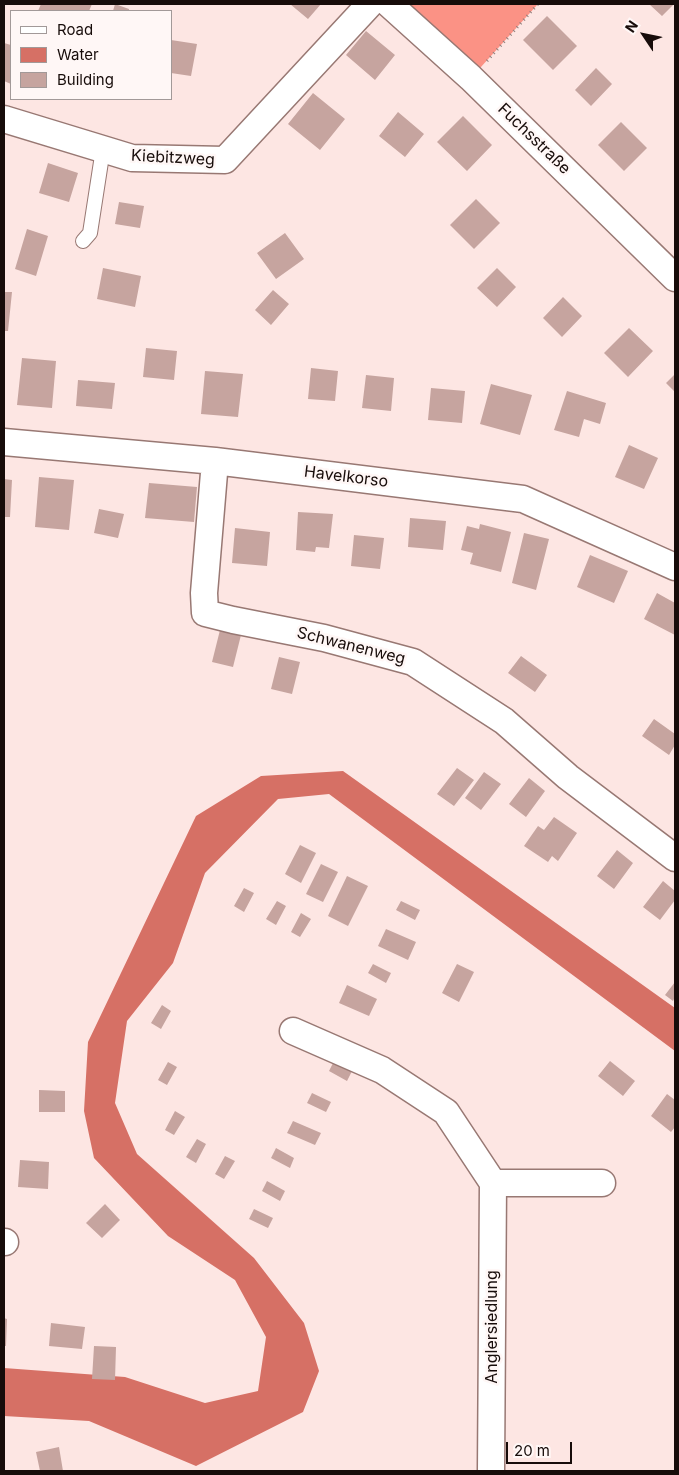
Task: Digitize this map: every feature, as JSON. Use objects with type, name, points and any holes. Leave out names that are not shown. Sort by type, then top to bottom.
[{"type":"street","name":"Kiebitzweg","points":[[4,119],[132,158],[225,160],[370,4]]},
{"type":"street","name":"Fuchsstraße","points":[[389,4],[471,78],[675,278]]},
{"type":"street","name":"Havelkorso","points":[[4,442],[215,461],[523,499],[675,567]]},
{"type":"street","name":"Schwanenweg","points":[[215,461],[204,593],[205,612],[233,620],[324,638],[413,662],[504,720],[568,777],[675,858]]},
{"type":"street","points":[[293,1031],[382,1070],[446,1112],[492,1183],[602,1183]]},
{"type":"street","name":"Anglersiedlung","points":[[491,1471],[492,1183]]},
{"type":"lane","points":[[83,241],[90,233],[103,149]]},
{"type":"path","points":[[471,78],[538,4]]},
{"type":"shaded area","points":[[389,4],[538,4],[471,78]]},
{"type":"water","points":[[343,771],[675,1008],[675,1051],[329,794],[278,799],[205,873],[173,963],[127,1021],[115,1103],[137,1154],[254,1258],[304,1323],[319,1371],[303,1412],[196,1466],[89,1421],[4,1416],[4,1368],[125,1377],[205,1403],[258,1391],[266,1337],[235,1280],[168,1236],[94,1158],[84,1111],[88,1042],[196,816],[261,776]]},
{"type":"building","points":[[41,4],[92,4],[89,10],[38,10]]},
{"type":"building","points":[[115,4],[129,9],[129,10],[113,10]]},
{"type":"building","points":[[290,4],[321,4],[308,19]]},
{"type":"building","points":[[649,4],[674,4],[662,16]]},
{"type":"building","points":[[547,16],[577,46],[553,70],[523,40]]},
{"type":"building","points":[[366,31],[395,55],[375,80],[346,55]]},
{"type":"building","points":[[172,40],[197,44],[191,76],[172,73]]},
{"type":"building","points":[[4,43],[10,45],[10,84],[4,81]]},
{"type":"building","points":[[596,68],[612,84],[591,106],[575,90]]},
{"type":"building","points":[[313,93],[345,119],[320,150],[288,124]]},
{"type":"building","points":[[398,112],[424,134],[405,157],[379,136]]},
{"type":"building","points":[[463,116],[492,145],[467,171],[437,142]]},
{"type":"building","points":[[621,122],[647,148],[624,171],[598,145]]},
{"type":"building","points":[[48,163],[78,173],[69,202],[39,193]]},
{"type":"building","points":[[476,199],[500,223],[474,249],[450,225]]},
{"type":"building","points":[[119,202],[144,206],[140,228],[115,224]]},
{"type":"building","points":[[27,229],[48,236],[36,276],[15,269]]},
{"type":"building","points":[[285,233],[304,259],[276,279],[257,253]]},
{"type":"building","points":[[103,268],[141,276],[135,307],[97,299]]},
{"type":"building","points":[[497,268],[516,287],[497,307],[477,288]]},
{"type":"building","points":[[273,290],[289,304],[271,325],[255,310]]},
{"type":"building","points":[[4,292],[12,292],[8,331],[4,331]]},
{"type":"building","points":[[563,297],[582,316],[562,337],[543,318]]},
{"type":"building","points":[[629,328],[653,351],[628,377],[604,353]]},
{"type":"building","points":[[146,348],[177,351],[174,380],[143,377]]},
{"type":"building","points":[[22,358],[56,361],[52,408],[17,405]]},
{"type":"building","points":[[311,368],[338,371],[335,401],[308,399]]},
{"type":"building","points":[[205,371],[243,374],[238,417],[201,414]]},
{"type":"building","points":[[675,374],[675,392],[666,383]]},
{"type":"building","points":[[366,375],[394,378],[391,411],[362,408]]},
{"type":"building","points":[[78,380],[115,383],[112,409],[76,406]]},
{"type":"building","points":[[491,384],[532,395],[520,435],[480,424]]},
{"type":"building","points":[[431,388],[465,391],[462,423],[428,420]]},
{"type":"building","points":[[567,391],[606,403],[600,424],[584,419],[579,437],[554,430]]},
{"type":"building","points":[[629,445],[658,458],[644,489],[615,477]]},
{"type":"building","points":[[39,477],[74,480],[69,530],[35,527]]},
{"type":"building","points":[[4,479],[12,480],[10,517],[4,517]]},
{"type":"building","points":[[149,483],[197,487],[194,522],[145,518]]},
{"type":"building","points":[[99,509],[124,514],[118,538],[94,533]]},
{"type":"building","points":[[298,512],[333,514],[329,548],[316,547],[315,552],[296,550]]},
{"type":"building","points":[[410,518],[446,521],[443,550],[408,547]]},
{"type":"building","points":[[480,524],[511,532],[501,572],[470,564],[473,553],[461,550],[467,526],[479,529]]},
{"type":"building","points":[[235,528],[270,532],[267,566],[232,563]]},
{"type":"building","points":[[524,533],[549,539],[536,590],[512,583]]},
{"type":"building","points":[[354,535],[384,538],[380,569],[351,566]]},
{"type":"building","points":[[590,555],[628,571],[614,603],[577,587]]},
{"type":"building","points":[[657,593],[675,603],[675,635],[644,619]]},
{"type":"building","points":[[220,630],[241,635],[233,667],[212,662]]},
{"type":"building","points":[[521,656],[547,675],[535,692],[508,673]]},
{"type":"building","points":[[279,657],[300,662],[292,694],[271,689]]},
{"type":"building","points":[[654,719],[675,734],[675,745],[669,755],[642,736]]},
{"type":"building","points":[[457,768],[474,780],[454,806],[437,794]]},
{"type":"building","points":[[484,772],[501,784],[481,810],[465,798]]},
{"type":"building","points":[[529,778],[545,791],[526,817],[509,804]]},
{"type":"building","points":[[554,817],[577,833],[558,861],[552,856],[548,862],[524,846],[538,826],[544,830]]},
{"type":"building","points":[[300,845],[316,853],[301,883],[285,874]]},
{"type":"building","points":[[617,850],[633,863],[614,889],[597,876]]},
{"type":"building","points":[[321,864],[338,872],[323,902],[306,894]]},
{"type":"building","points":[[347,876],[368,886],[348,926],[328,916]]},
{"type":"building","points":[[663,881],[675,891],[675,900],[660,920],[643,907]]},
{"type":"building","points":[[244,888],[254,893],[244,912],[234,906]]},
{"type":"building","points":[[277,901],[286,906],[276,925],[266,919]]},
{"type":"building","points":[[401,901],[420,910],[415,920],[396,910]]},
{"type":"building","points":[[301,913],[311,919],[300,937],[291,932]]},
{"type":"building","points":[[386,929],[416,942],[408,960],[378,946]]},
{"type":"building","points":[[373,964],[391,973],[386,983],[368,973]]},
{"type":"building","points":[[457,964],[474,972],[459,1002],[442,993]]},
{"type":"building","points":[[675,982],[675,997],[673,1001],[665,995]]},
{"type":"building","points":[[347,985],[377,999],[369,1016],[339,1003]]},
{"type":"building","points":[[162,1005],[171,1011],[161,1029],[151,1023]]},
{"type":"building","points":[[334,1061],[352,1071],[347,1081],[329,1071]]},
{"type":"building","points":[[610,1061],[635,1081],[623,1096],[598,1076]]},
{"type":"building","points":[[168,1062],[177,1067],[167,1085],[158,1080]]},
{"type":"building","points":[[39,1090],[65,1091],[65,1112],[39,1112]]},
{"type":"building","points":[[312,1093],[331,1102],[326,1112],[307,1103]]},
{"type":"building","points":[[667,1094],[675,1100],[675,1127],[671,1132],[651,1116]]},
{"type":"building","points":[[175,1111],[185,1117],[174,1135],[165,1130]]},
{"type":"building","points":[[293,1121],[321,1133],[315,1145],[287,1133]]},
{"type":"building","points":[[197,1139],[206,1144],[196,1163],[186,1157]]},
{"type":"building","points":[[276,1148],[294,1158],[290,1168],[271,1158]]},
{"type":"building","points":[[225,1156],[235,1161],[224,1179],[215,1174]]},
{"type":"building","points":[[20,1160],[49,1162],[48,1189],[18,1187]]},
{"type":"building","points":[[267,1181],[285,1191],[280,1201],[262,1191]]},
{"type":"building","points":[[105,1204],[120,1220],[102,1238],[86,1223]]},
{"type":"building","points":[[254,1209],[273,1218],[268,1228],[249,1219]]},
{"type":"building","points":[[4,1318],[7,1319],[6,1346],[4,1346]]},
{"type":"building","points":[[51,1323],[85,1327],[82,1349],[49,1346]]},
{"type":"building","points":[[94,1346],[116,1347],[115,1380],[92,1379]]},
{"type":"building","points":[[59,1447],[63,1471],[40,1471],[36,1452]]}]
